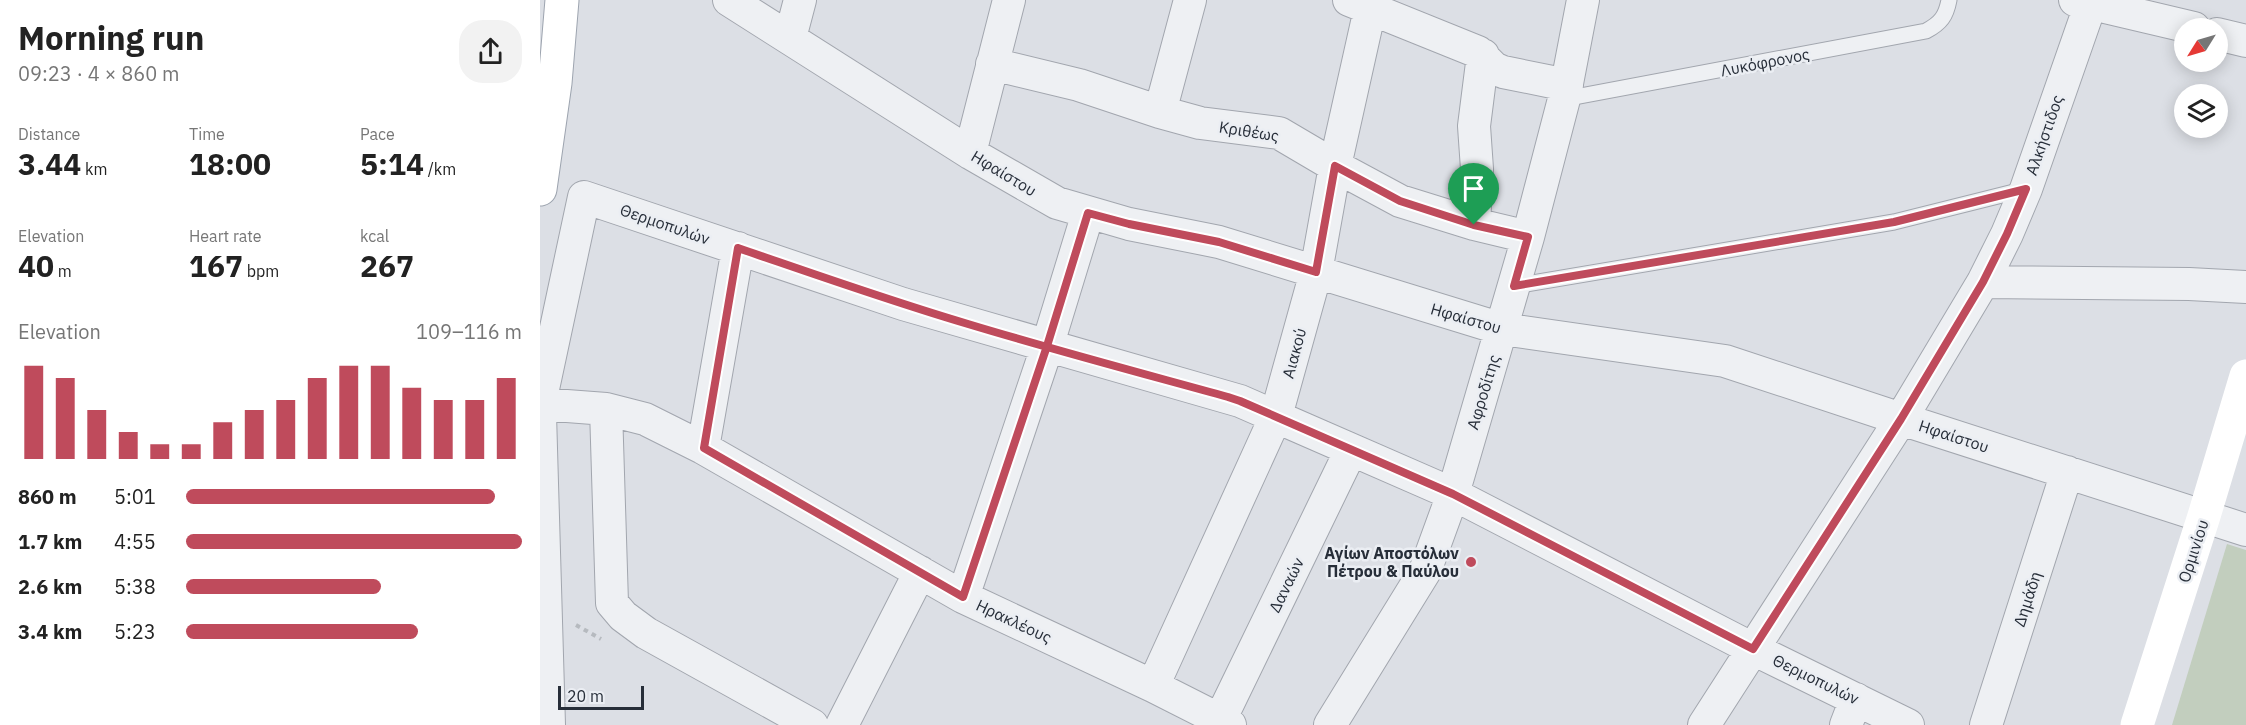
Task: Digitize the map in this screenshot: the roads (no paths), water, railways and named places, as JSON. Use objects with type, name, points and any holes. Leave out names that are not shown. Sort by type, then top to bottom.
[{"type":"street","points":[[540,189],[552,113],[562,0]]},
{"type":"street","name":"Ηφαίστου","points":[[729,0],[970,153],[1049,200],[1129,224],[1219,242],[1502,329],[1725,361],[2246,530]]},
{"type":"street","points":[[790,38],[800,0]]},
{"type":"street","points":[[970,153],[1009,0]]},
{"type":"street","points":[[1160,112],[1190,0]]},
{"type":"street","name":"Αφροδίτης","points":[[1330,725],[1425,572],[1453,494],[1528,237],[1565,92],[1583,0]]},
{"type":"street","points":[[2086,1],[2174,23]]},
{"type":"street","name":"Αλκήστιδος","points":[[1704,725],[1901,419],[1983,282],[2026,189],[2086,1]]},
{"type":"street","name":"Λυκόφρoνος","points":[[1364,2],[1483,56],[1494,68],[1565,92]]},
{"type":"street","name":"Αιακού","points":[[1153,686],[1276,416],[1316,272],[1364,2]]},
{"type":"street","points":[[2228,37],[2246,42]]},
{"type":"street","points":[[1474,225],[1477,169],[1474,126],[1483,56]]},
{"type":"street","name":"Κριθέως","points":[[992,64],[1074,84],[1160,112],[1212,125],[1279,133],[1400,201],[1474,225],[1528,237]]},
{"type":"street","name":"Θερμοπυλών","points":[[540,404],[584,197],[903,304],[1228,397],[1276,416],[1453,494],[1753,649],[1851,712],[1908,725]]},
{"type":"street","points":[[963,597],[1047,346],[1088,213]]},
{"type":"street","points":[[704,448],[738,248]]},
{"type":"street","points":[[1983,282],[2189,284],[2246,287]]},
{"type":"street","name":"Ορμινίου","points":[[2137,725],[2246,376]]},
{"type":"street","name":"Ηρακλέους","points":[[540,404],[606,409],[645,419],[704,448],[963,597],[1153,686],[1225,723]]},
{"type":"street","points":[[606,409],[612,603],[623,616],[646,633],[812,725]]},
{"type":"street","points":[[540,414],[549,725]]},
{"type":"street","name":"Δαναών","points":[[1225,723],[1351,450]]},
{"type":"street","name":"Δημάδη","points":[[1986,725],[2067,472]]},
{"type":"street","points":[[842,725],[920,572]]},
{"type":"lane","name":"Λυκόφρoνος","points":[[1565,92],[1926,31],[1939,24],[1946,14],[1949,0]]},
{"type":"lane","points":[[1514,286],[1894,222],[2026,189]]},
{"type":"place","name":"Αγίων Αποστόλων Πέτρου & Παύλου","points":[[1471,562]]}]
